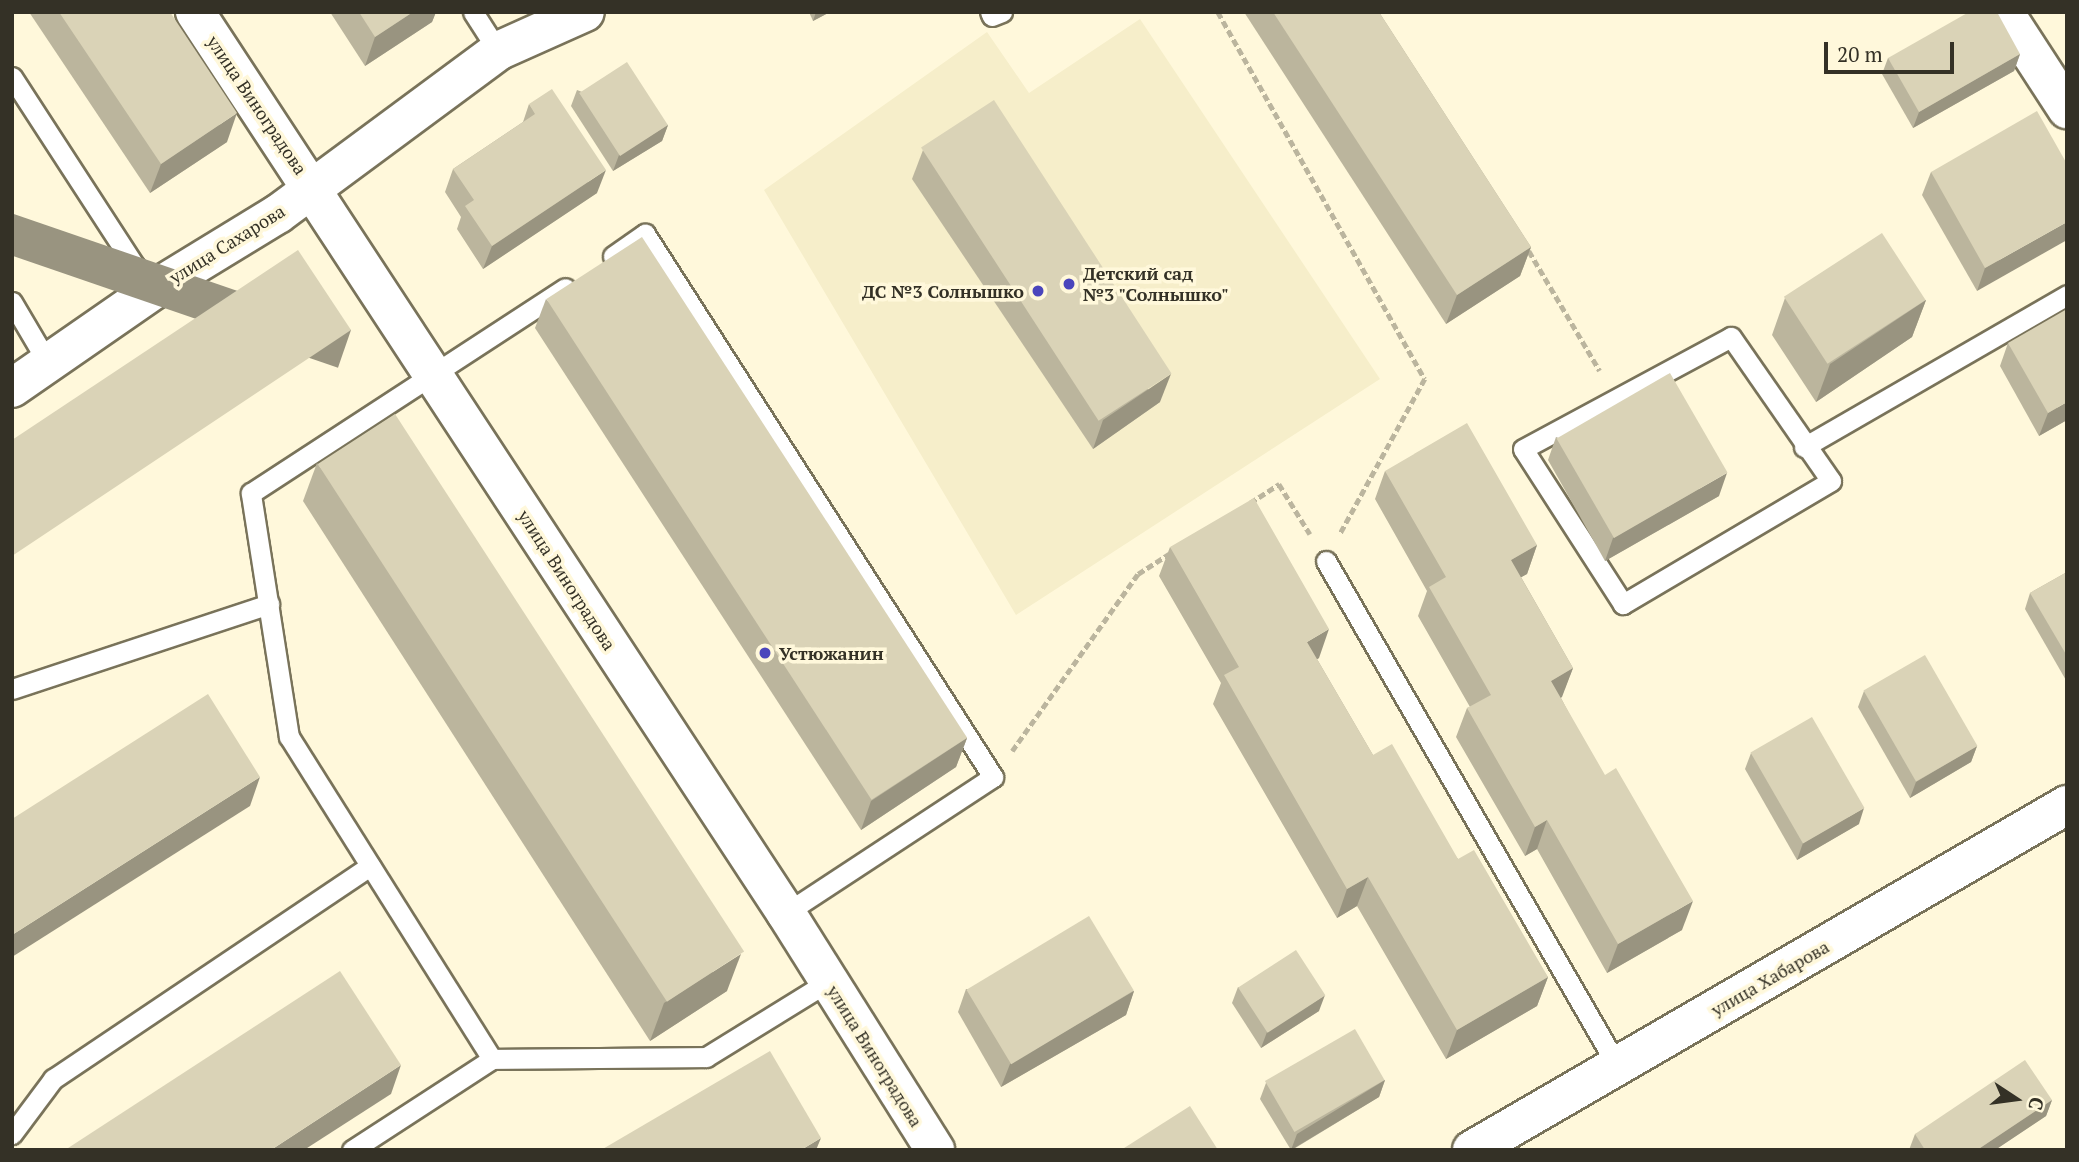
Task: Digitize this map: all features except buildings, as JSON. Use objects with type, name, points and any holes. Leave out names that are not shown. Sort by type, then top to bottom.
[{"type":"street","name":"улица Виноградова","points":[[195,12],[786,913],[935,1150]]},
{"type":"street","name":"улица Сахарова","points":[[12,388],[155,289],[312,188],[498,51],[585,12]]},
{"type":"street","points":[[2004,12],[2067,109]]},
{"type":"street","name":"улица Хабарова","points":[[1472,1150],[1618,1068],[2067,805]]},
{"type":"lane","points":[[473,12],[498,51]]},
{"type":"lane","points":[[990,12],[992,16],[1002,12]]},
{"type":"lane","points":[[12,77],[134,265],[155,289]]},
{"type":"lane","points":[[601,264],[645,234],[993,777],[786,913]]},
{"type":"lane","points":[[492,1059],[289,737],[251,493],[578,279]]},
{"type":"lane","points":[[1804,447],[2067,295]]},
{"type":"lane","points":[[12,302],[48,363]]},
{"type":"lane","points":[[1731,337],[1804,447],[1830,481],[1623,604],[1523,449],[1618,401],[1731,337]]},
{"type":"lane","points":[[1326,561],[1618,1068]]},
{"type":"lane","points":[[12,689],[269,604]]},
{"type":"lane","points":[[12,1134],[53,1079],[370,866]]},
{"type":"lane","points":[[352,1150],[492,1059],[706,1057],[829,981]]},
{"type":"path","points":[[1218,12],[1424,379],[1326,561]]},
{"type":"path","points":[[1529,251],[1618,401]]},
{"type":"path","points":[[1244,507],[1279,484],[1326,561]]},
{"type":"path","points":[[993,777],[1138,574],[1173,552]]},
{"type":"shaded area","name":"Детский сад №3 \"Солнышко\"","points":[[1140,19],[1380,379],[1016,615],[764,190],[987,32],[1029,93]]},
{"type":"place","name":"Детский сад №3 \"Солнышко\"","points":[[1069,284]]},
{"type":"place","name":"ДС №3 Солнышко","points":[[1038,291]]},
{"type":"place","name":"Устюжанин","points":[[765,653]]}]
